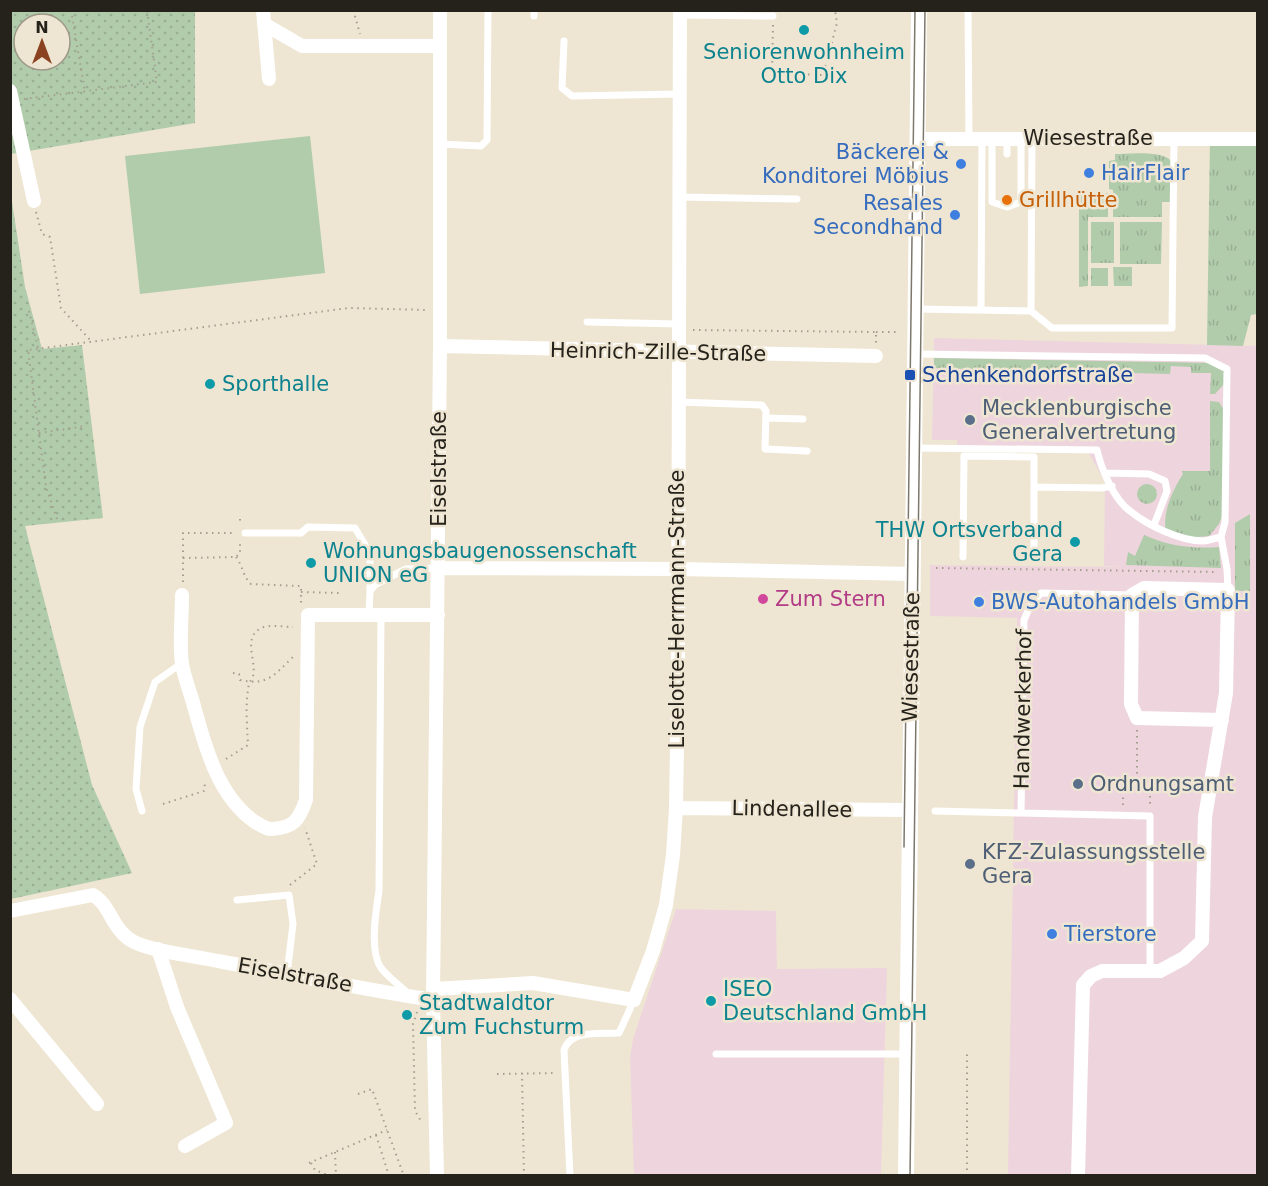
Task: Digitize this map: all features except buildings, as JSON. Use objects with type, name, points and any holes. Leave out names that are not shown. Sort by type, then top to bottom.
[{"type":"street","name":"Eiselstraße","points":[[437,1176],[425,996],[438,615],[440,10]]},
{"type":"street","name":"Wiesestraße","points":[[906,1176],[919,10]]},
{"type":"street","name":"Liselotte-Herrmann-Straße","points":[[634,1000],[653,951],[666,904],[673,855],[676,808],[680,13]]},
{"type":"street","points":[[264,17],[302,46],[440,46]]},
{"type":"street","points":[[264,17],[269,79]]},
{"type":"street","points":[[11,96],[33,201]]},
{"type":"street","name":"Wiesestraße","points":[[918,139],[1257,140]]},
{"type":"street","name":"Heinrich-Zille-Straße","points":[[440,346],[876,356]]},
{"type":"street","points":[[438,568],[678,569],[912,574]]},
{"type":"street","name":"Handwerkerhof","points":[[1132,595],[1144,588],[1228,590]]},
{"type":"street","points":[[1078,1176],[1083,985],[1091,976],[1102,971],[1160,971],[1184,958],[1202,940],[1205,817],[1226,693],[1228,590]]},
{"type":"street","points":[[182,595],[182,663],[204,743],[213,766],[233,802],[267,829],[284,829],[294,823],[301,815],[306,800],[308,615],[438,615]]},
{"type":"street","points":[[1132,595],[1131,704],[1137,718],[1222,720]]},
{"type":"street","name":"Lindenallee","points":[[676,808],[909,810]]},
{"type":"street","name":"Eiselstraße","points":[[10,911],[93,896],[100,900],[117,929],[133,942],[287,974],[425,996]]},
{"type":"street","points":[[158,949],[177,1007],[226,1123],[185,1146]]},
{"type":"street","points":[[425,996],[533,983],[634,1000]]},
{"type":"street","points":[[10,999],[97,1104]]},
{"type":"lane","points":[[440,144],[481,146],[487,140],[488,10]]},
{"type":"lane","points":[[968,10],[981,139],[992,202],[1008,207],[1021,202],[1020,139]]},
{"type":"lane","points":[[680,13],[773,16]]},
{"type":"lane","points":[[564,42],[562,88],[572,96],[680,94]]},
{"type":"lane","points":[[916,309],[1030,311],[1052,328],[1172,328],[1174,138]]},
{"type":"lane","points":[[981,139],[981,310]]},
{"type":"lane","points":[[1007,154],[1020,139]]},
{"type":"lane","points":[[1020,139],[1030,311]]},
{"type":"lane","points":[[680,197],[797,199]]},
{"type":"lane","points":[[587,322],[679,327]]},
{"type":"lane","points":[[915,354],[1205,358],[1227,369],[1225,522],[1221,537],[1228,590]]},
{"type":"lane","points":[[678,402],[764,405],[765,449],[807,451]]},
{"type":"lane","points":[[766,418],[803,419]]},
{"type":"lane","points":[[914,448],[1097,450],[1101,466],[1128,511],[1168,534],[1202,541],[1221,537]]},
{"type":"lane","points":[[963,557],[964,456],[1034,457],[1034,556]]},
{"type":"lane","points":[[1105,473],[1149,474],[1165,481],[1167,491],[1154,525]]},
{"type":"lane","points":[[1034,488],[1112,486]]},
{"type":"lane","points":[[243,533],[301,533],[308,527],[355,528],[370,553],[370,591],[375,614],[379,891],[375,915],[375,949],[380,967],[425,996]]},
{"type":"lane","points":[[370,591],[376,584],[406,569],[438,568]]},
{"type":"lane","name":"Handwerkerhof","points":[[1021,813],[1023,627],[1030,606],[1041,593],[1132,595]]},
{"type":"lane","points":[[142,811],[136,789],[140,728],[155,682],[182,663]]},
{"type":"lane","name":"Handwerkerhof","points":[[935,811],[1153,816]]},
{"type":"lane","points":[[1150,971],[1153,816]]},
{"type":"lane","points":[[237,900],[289,895],[293,924],[287,974]]},
{"type":"lane","points":[[570,1176],[564,1050],[566,1044],[572,1038],[579,1036],[619,1033],[634,1000]]},
{"type":"lane","points":[[716,1054],[907,1054]]},
{"type":"path","points":[[71,10],[85,92]]},
{"type":"path","points":[[11,96],[85,92],[157,82],[147,10]]},
{"type":"path","points":[[356,10],[358,30],[368,46]]},
{"type":"path","points":[[773,16],[772,73],[823,75],[837,23],[835,10]]},
{"type":"path","points":[[33,201],[42,234],[50,237],[61,308],[91,341]]},
{"type":"path","points":[[57,519],[46,487],[28,350],[349,308],[440,310]]},
{"type":"path","points":[[28,311],[38,348]]},
{"type":"path","points":[[679,327],[915,332]]},
{"type":"path","points":[[876,332],[876,356]]},
{"type":"path","points":[[39,433],[86,426]]},
{"type":"path","points":[[240,519],[243,533]]},
{"type":"path","points":[[182,595],[183,533],[226,533]]},
{"type":"path","points":[[183,558],[236,557],[240,553],[240,542]]},
{"type":"path","points":[[236,557],[241,564],[244,576],[251,584],[302,586],[301,603]]},
{"type":"path","points":[[936,568],[1227,572]]},
{"type":"path","points":[[301,592],[339,593]]},
{"type":"path","points":[[213,766],[248,745],[247,714],[249,682],[253,675],[251,643],[253,636],[260,628],[270,626],[308,633],[298,652],[266,681],[249,682],[240,680],[239,674],[233,673]]},
{"type":"path","points":[[1137,718],[1137,781]]},
{"type":"path","points":[[1123,805],[1123,781],[1150,782],[1153,816]]},
{"type":"path","points":[[163,804],[204,791]]},
{"type":"path","points":[[287,896],[286,888],[317,864],[301,815]]},
{"type":"path","points":[[424,1125],[415,1111],[413,1024],[425,996]]},
{"type":"path","points":[[967,1050],[967,1176]]},
{"type":"path","points":[[497,1074],[565,1072]]},
{"type":"path","points":[[522,1073],[524,1176]]},
{"type":"path","points":[[358,1094],[372,1089],[404,1176]]},
{"type":"path","points":[[330,1176],[315,1170],[310,1162],[387,1130]]},
{"type":"path","points":[[376,1135],[389,1176]]},
{"type":"path","points":[[335,1152],[336,1176]]},
{"type":"shaded area","points":[[934,338],[1257,346],[1257,1175],[1008,1175],[1017,618],[930,616],[930,565],[1124,567],[1104,566],[1105,482],[1088,452],[957,452],[957,440],[932,440]]},
{"type":"shaded area","points":[[676,909],[776,911],[777,969],[887,968],[881,1175],[634,1176],[630,1057],[633,1039]]},
{"type":"green space","points":[[11,11],[195,11],[195,123],[11,154]]},
{"type":"green space","points":[[310,136],[325,273],[140,294],[125,156]]},
{"type":"green space","points":[[1210,138],[1257,139],[1257,314],[1251,315],[1243,346],[1207,345]]},
{"type":"green space","points":[[1115,154],[1156,154],[1169,159],[1173,164],[1175,178],[1173,202],[1162,202],[1162,217],[1113,217],[1113,190],[1109,189],[1109,161],[1115,160]]},
{"type":"green space","points":[[1079,193],[1108,193],[1108,217],[1088,217],[1088,286],[1079,287]]},
{"type":"green space","points":[[11,195],[25,287],[42,349],[82,345],[103,518],[25,526],[92,785],[132,873],[11,899]]},
{"type":"green space","points":[[1091,222],[1114,222],[1114,263],[1091,263]]},
{"type":"green space","points":[[1120,222],[1162,222],[1161,264],[1120,264]]},
{"type":"green space","points":[[1113,267],[1132,267],[1132,286],[1114,286]]},
{"type":"green space","points":[[1091,268],[1108,268],[1108,286],[1091,286]]},
{"type":"green space","points":[[934,358],[1215,363],[1227,369],[1226,382],[1215,394],[1210,394],[1211,373],[1191,373],[1191,367],[1171,366],[1170,374],[934,368]]},
{"type":"green space","points":[[1210,401],[1219,402],[1226,413],[1225,509],[1219,524],[1209,536],[1187,538],[1166,533],[1167,510],[1183,474],[1182,471],[1210,471]]},
{"type":"green space","points":[[1147,484],[1154,487],[1157,494],[1154,501],[1147,504],[1140,501],[1137,494],[1140,487]]},
{"type":"green space","points":[[1250,514],[1250,591],[1235,591],[1235,523]]},
{"type":"green space","points":[[1144,535],[1181,546],[1219,547],[1221,568],[1126,565],[1128,552],[1135,556]]},
{"type":"tram line","points":[[904,847],[915,10]]},
{"type":"tram line","points":[[910,1176],[925,10]]},
{"type":"place","name":"Seniorenwohnheim Otto Dix","points":[[804,30]]},
{"type":"place","name":"Bäckerei & Konditorei Möbius","points":[[961,164]]},
{"type":"place","name":"HairFlair","points":[[1089,173]]},
{"type":"place","name":"Grillhütte","points":[[1007,200]]},
{"type":"place","name":"Resales Secondhand","points":[[955,215]]},
{"type":"place","name":"Schenkendorfstraße","points":[[910,375]]},
{"type":"place","name":"Sporthalle","points":[[210,384]]},
{"type":"place","name":"Mecklenburgische Generalvertretung","points":[[970,420]]},
{"type":"place","name":"THW Ortsverband Gera","points":[[1075,542]]},
{"type":"place","name":"Wohnungsbaugenossenschaft UNION eG","points":[[311,563]]},
{"type":"place","name":"Zum Stern","points":[[763,599]]},
{"type":"place","name":"BWS-Autohandels GmbH","points":[[979,602]]},
{"type":"place","name":"Ordnungsamt","points":[[1078,784]]},
{"type":"place","name":"KFZ-Zulassungsstelle Gera","points":[[970,864]]},
{"type":"place","name":"Tierstore","points":[[1052,934]]},
{"type":"place","name":"ISEO Deutschland GmbH","points":[[711,1001]]},
{"type":"place","name":"Stadtwaldtor Zum Fuchsturm","points":[[407,1015]]}]
